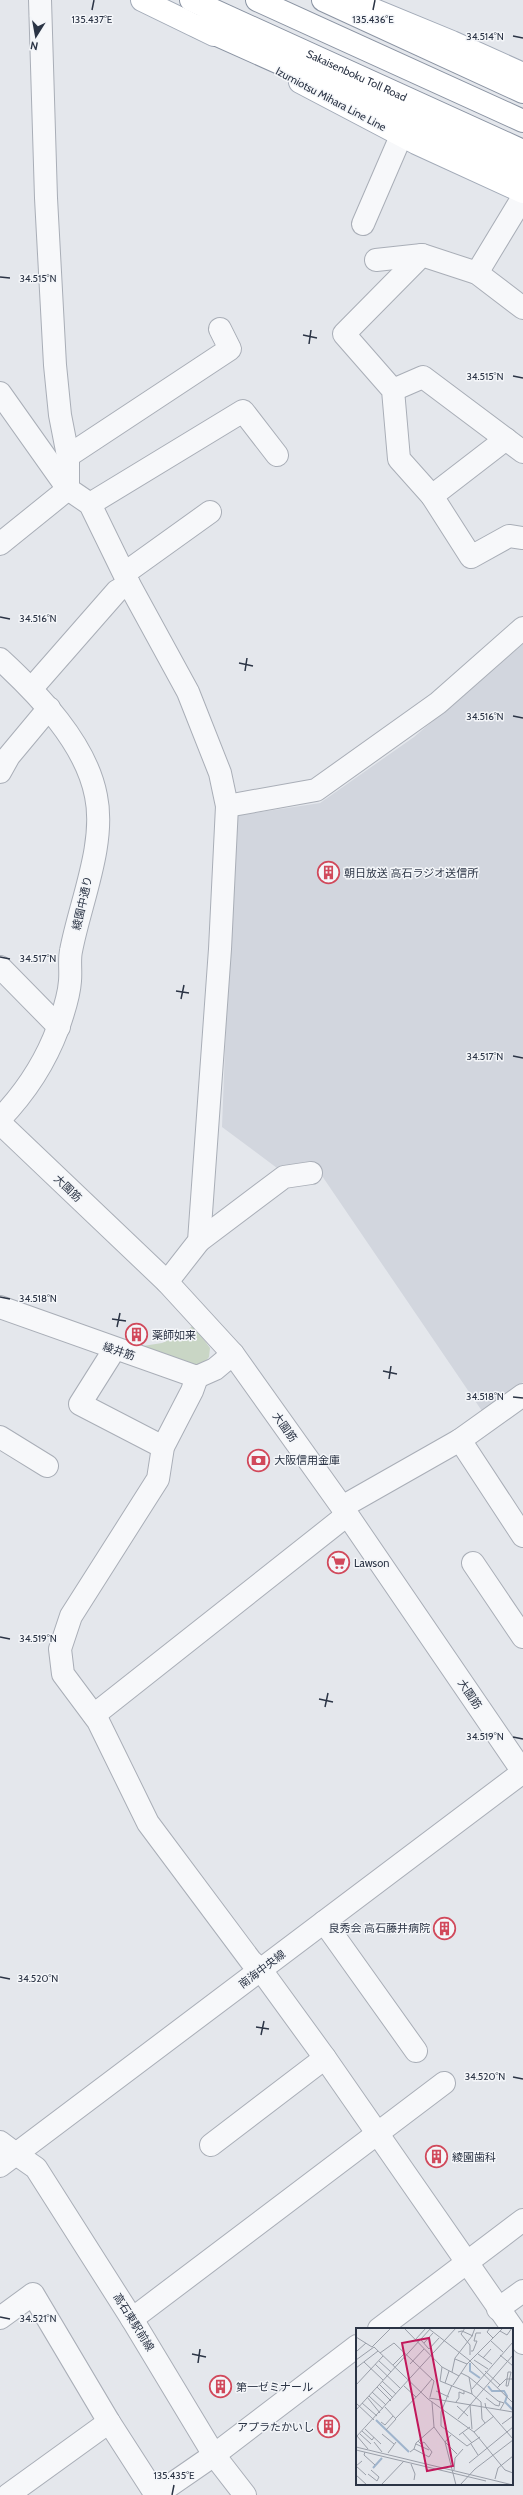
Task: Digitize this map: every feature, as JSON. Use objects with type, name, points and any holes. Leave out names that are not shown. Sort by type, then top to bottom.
[{"type":"main road","name":"Izumiotsu Mihara Line Line","points":[[142,0],[197,26],[401,136],[523,192]]},
{"type":"main road","name":"Sakaisenboku Toll Road","points":[[191,0],[523,151]]},
{"type":"main road","points":[[257,0],[523,121]]},
{"type":"main road","points":[[323,0],[523,92]]},
{"type":"main road","points":[[350,0],[452,42],[523,74]]},
{"type":"main road","points":[[197,26],[523,172]]},
{"type":"street","points":[[40,0],[46,198],[55,365],[60,415],[68,456],[68,489]]},
{"type":"street","points":[[362,224],[401,136]]},
{"type":"street","points":[[477,273],[523,197]]},
{"type":"street","points":[[422,255],[344,334],[393,390],[399,458],[432,496],[471,557],[508,536],[523,538]]},
{"type":"street","points":[[376,260],[422,255],[477,273],[523,308]]},
{"type":"street","points":[[68,456],[230,349],[220,329]]},
{"type":"street","points":[[393,390],[423,378],[523,452]]},
{"type":"street","points":[[0,393],[68,489],[90,504],[127,578],[188,692],[220,773],[227,806],[220,957],[199,1241]]},
{"type":"street","points":[[90,504],[243,412],[277,455]]},
{"type":"street","points":[[432,496],[506,439]]},
{"type":"street","points":[[0,544],[68,489]]},
{"type":"street","points":[[32,688],[127,578],[210,512]]},
{"type":"street","points":[[227,806],[316,790],[438,703],[523,628]]},
{"type":"street","name":"綾園中通り","points":[[0,660],[32,688],[68,734],[85,765],[96,796],[98,831],[70,952],[70,981],[58,1027],[39,1070],[17,1101],[0,1119]]},
{"type":"street","points":[[0,772],[9,756],[49,708]]},
{"type":"street","points":[[0,967],[58,1027]]},
{"type":"street","name":"大園筋","points":[[0,1123],[167,1282],[234,1354],[523,1772]]},
{"type":"street","points":[[167,1282],[199,1241],[284,1177],[311,1173]]},
{"type":"street","name":"綾井筋","points":[[0,1307],[114,1350],[197,1377]]},
{"type":"street","points":[[114,1350],[80,1404],[163,1447]]},
{"type":"street","points":[[234,1354],[215,1369],[197,1377],[192,1391],[163,1447],[158,1479],[71,1616],[60,1649],[64,1674],[94,1715],[148,1824],[251,1961],[261,1970],[325,2058],[512,2328]]},
{"type":"street","points":[[94,1715],[344,1511],[460,1440],[523,1396]]},
{"type":"street","points":[[0,1437],[47,1466]]},
{"type":"street","points":[[460,1440],[523,1536]]},
{"type":"street","points":[[473,1564],[523,1637]]},
{"type":"street","name":"南海中央線","points":[[5,2154],[261,1970],[523,1772]]},
{"type":"street","points":[[324,1922],[416,2051]]},
{"type":"street","points":[[211,2145],[325,2058]]},
{"type":"street","points":[[132,2319],[444,2083]]},
{"type":"street","name":"高石東駅前線","points":[[5,2154],[36,2168],[132,2319],[214,2455],[245,2495]]},
{"type":"street","points":[[380,2328],[523,2220]]},
{"type":"street","points":[[498,2309],[523,2291]]},
{"type":"street","points":[[0,2318],[33,2294],[109,2422],[156,2495],[214,2455],[356,2347]]},
{"type":"street","points":[[513,2329],[523,2343]]},
{"type":"street","points":[[8,2495],[109,2422]]},
{"type":"shaded area","points":[[523,644],[523,1382],[482,1411],[318,1170],[285,1174],[222,1127],[234,816],[320,803],[414,737]]},
{"type":"green space","points":[[193,1325],[210,1348],[209,1357],[203,1364],[193,1364],[130,1348],[162,1343],[185,1333]]},
{"type":"place","name":"朝日放送 高石ラジオ送信所","points":[[329,873]]},
{"type":"place","name":"薬師如来","points":[[137,1335]]},
{"type":"place","name":"大阪信用金庫","points":[[258,1460]]},
{"type":"place","name":"Lawson","points":[[338,1563]]},
{"type":"place","name":"良秀会 高石藤井病院","points":[[445,1928]]},
{"type":"place","name":"綾園歯科","points":[[436,2157]]},
{"type":"place","name":"第一ゼミナール","points":[[220,2387]]},
{"type":"place","name":"アプラたかいし","points":[[329,2427]]}]
